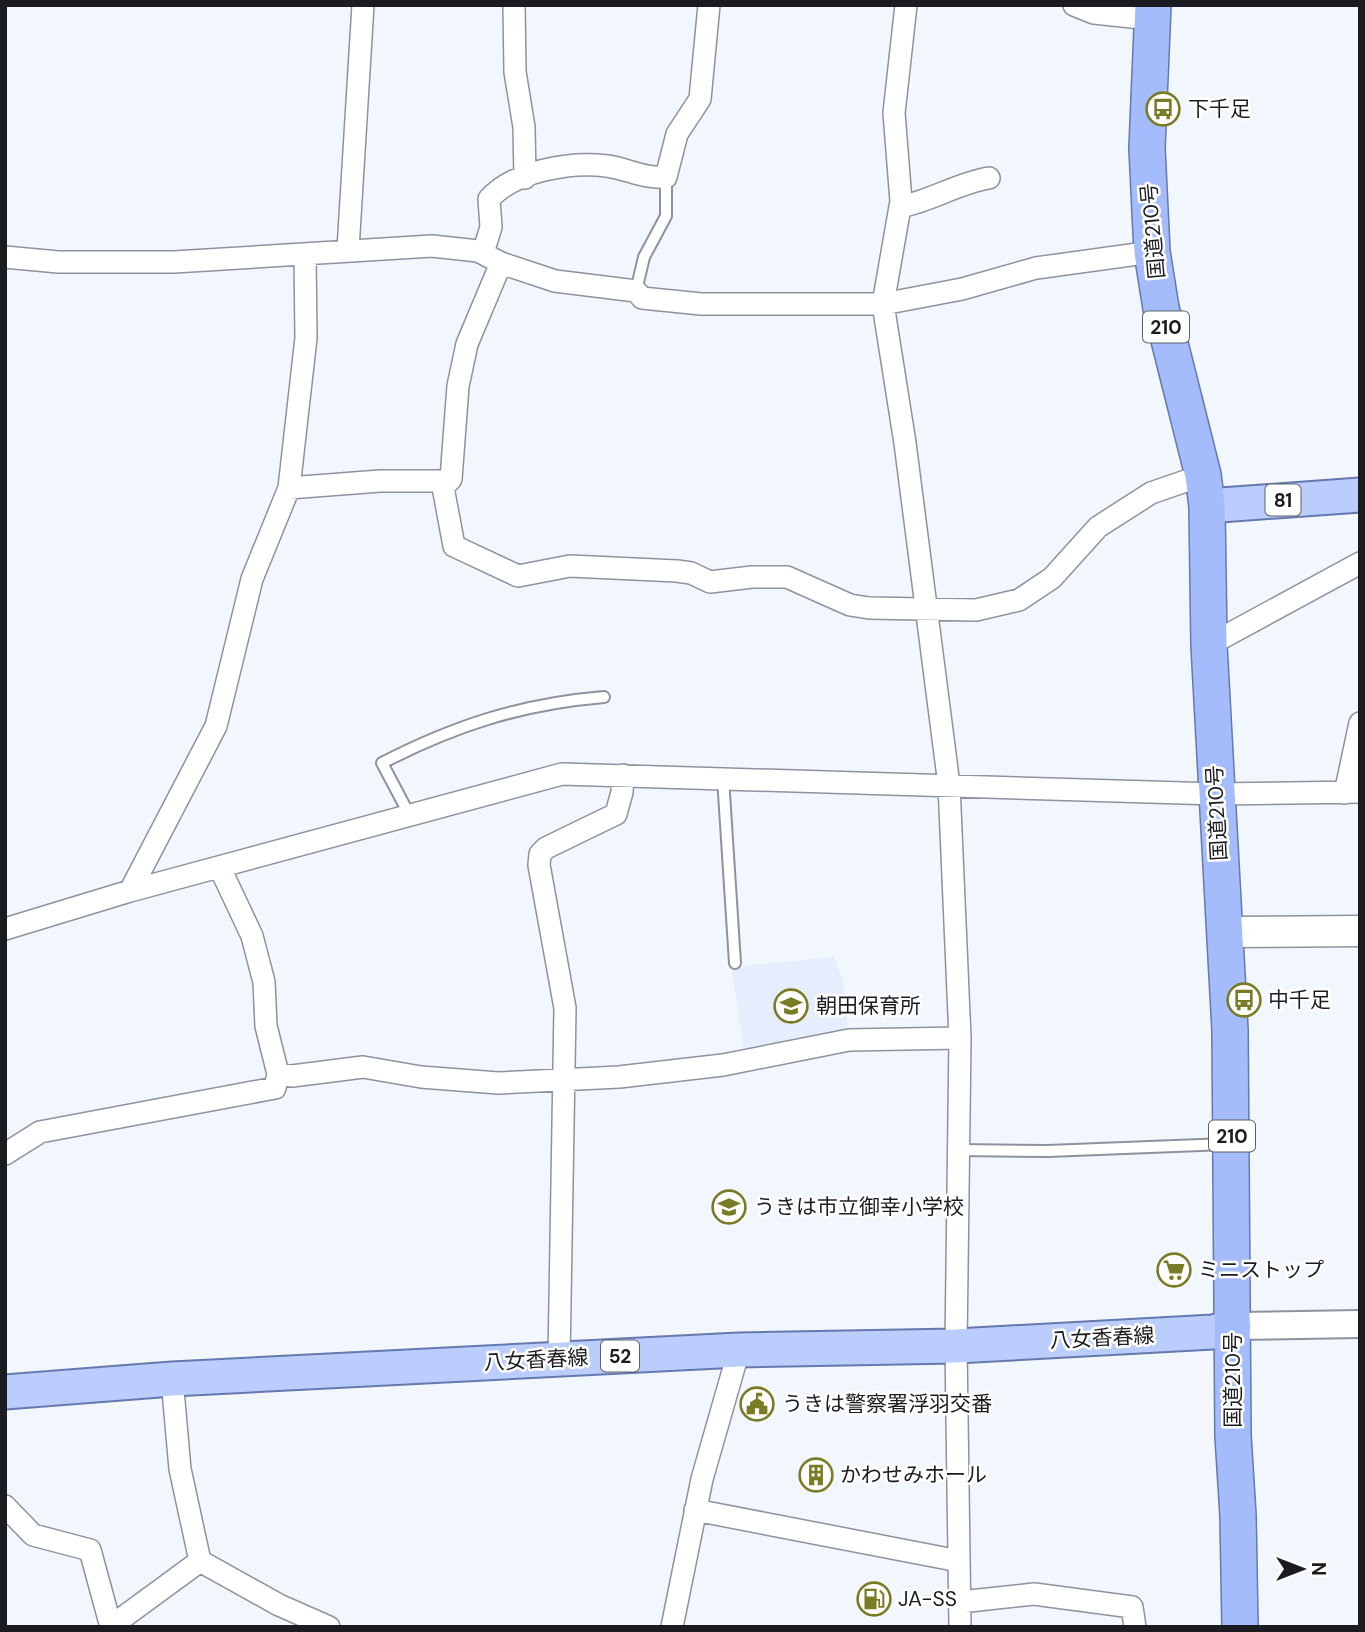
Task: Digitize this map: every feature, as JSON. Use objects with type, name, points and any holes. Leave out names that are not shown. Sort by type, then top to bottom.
[{"type":"highway","name":"国道210号","points":[[1152,12],[1147,161],[1152,252],[1161,308],[1205,490],[1209,645],[1230,1030],[1233,1436],[1238,1515],[1240,1627]]},
{"type":"main road","name":"81","points":[[1205,490],[1360,495]]},
{"type":"main road","points":[[1223,932],[1360,931]]},
{"type":"main road","name":"八女香春線","points":[[5,1392],[172,1379],[739,1350],[956,1346],[1213,1332],[1234,1325]]},
{"type":"street","points":[[348,249],[363,5]]},
{"type":"street","points":[[513,5],[515,72],[524,127],[525,178]]},
{"type":"street","points":[[709,5],[700,99],[677,134],[666,177],[652,178],[590,165],[525,178],[497,190],[489,199],[492,258],[457,386],[451,479],[443,487],[454,546],[512,575],[570,566],[691,572],[710,582],[752,576],[787,578],[850,605],[976,610],[1019,600],[1052,578],[1098,527],[1152,493],[1205,490]]},
{"type":"street","points":[[906,5],[894,113],[900,207],[883,304],[905,443],[948,785],[960,1038],[956,1346],[960,1627]]},
{"type":"street","points":[[1074,5],[1094,13],[1152,12]]},
{"type":"street","points":[[900,207],[918,203],[970,181],[989,178]]},
{"type":"street","points":[[5,257],[58,262],[174,262],[305,256],[348,249],[432,246],[492,258],[555,281],[636,291],[642,298],[702,304],[883,304],[962,289],[1036,268],[1152,252]]},
{"type":"street","points":[[130,891],[216,726],[252,579],[289,488],[306,338],[305,256]]},
{"type":"street","points":[[289,488],[380,481],[447,483]]},
{"type":"street","points":[[1209,645],[1360,563]]},
{"type":"street","points":[[5,929],[130,891],[562,774],[1216,794],[1352,793],[1360,723]]},
{"type":"street","points":[[559,1359],[566,1079],[565,1008],[539,865],[540,854],[546,848],[615,814],[622,792],[623,775]]},
{"type":"street","points":[[5,1154],[40,1132],[275,1088],[278,1074],[266,1026],[264,982],[252,936],[220,868]]},
{"type":"street","points":[[278,1074],[292,1076],[363,1067],[421,1077],[498,1083],[619,1077],[723,1065],[849,1040],[960,1038]]},
{"type":"street","points":[[1234,1325],[1360,1324]]},
{"type":"street","points":[[672,1627],[695,1510],[739,1350]]},
{"type":"street","points":[[172,1379],[180,1469],[200,1561],[279,1605],[329,1627]]},
{"type":"street","points":[[5,1506],[33,1535],[90,1550],[110,1627],[200,1561]]},
{"type":"street","points":[[695,1510],[959,1561]]},
{"type":"street","points":[[960,1602],[1034,1594],[1120,1605],[1132,1607],[1135,1627]]},
{"type":"lane","points":[[636,291],[644,257],[666,216],[666,177]]},
{"type":"lane","points":[[409,814],[382,763],[434,736],[481,718],[604,697]]},
{"type":"lane","points":[[723,778],[735,963]]},
{"type":"lane","points":[[959,1150],[1048,1152],[1232,1144]]},
{"type":"shaded area","name":"朝田保育所","points":[[834,957],[844,984],[847,1027],[814,1040],[745,1055],[731,967]]},
{"type":"place","name":"下千足","points":[[1163,109]]},
{"type":"place","name":"中千足","points":[[1244,1000]]},
{"type":"place","name":"朝田保育所","points":[[791,1006]]},
{"type":"place","name":"うきは市立御幸小学校","points":[[729,1207]]},
{"type":"place","name":"ミニストップ","points":[[1174,1270]]},
{"type":"place","name":"うきは警察署浮羽交番","points":[[757,1404]]},
{"type":"place","name":"かわせみホール","points":[[816,1475]]},
{"type":"place","name":"JA-SS","points":[[874,1599]]}]
